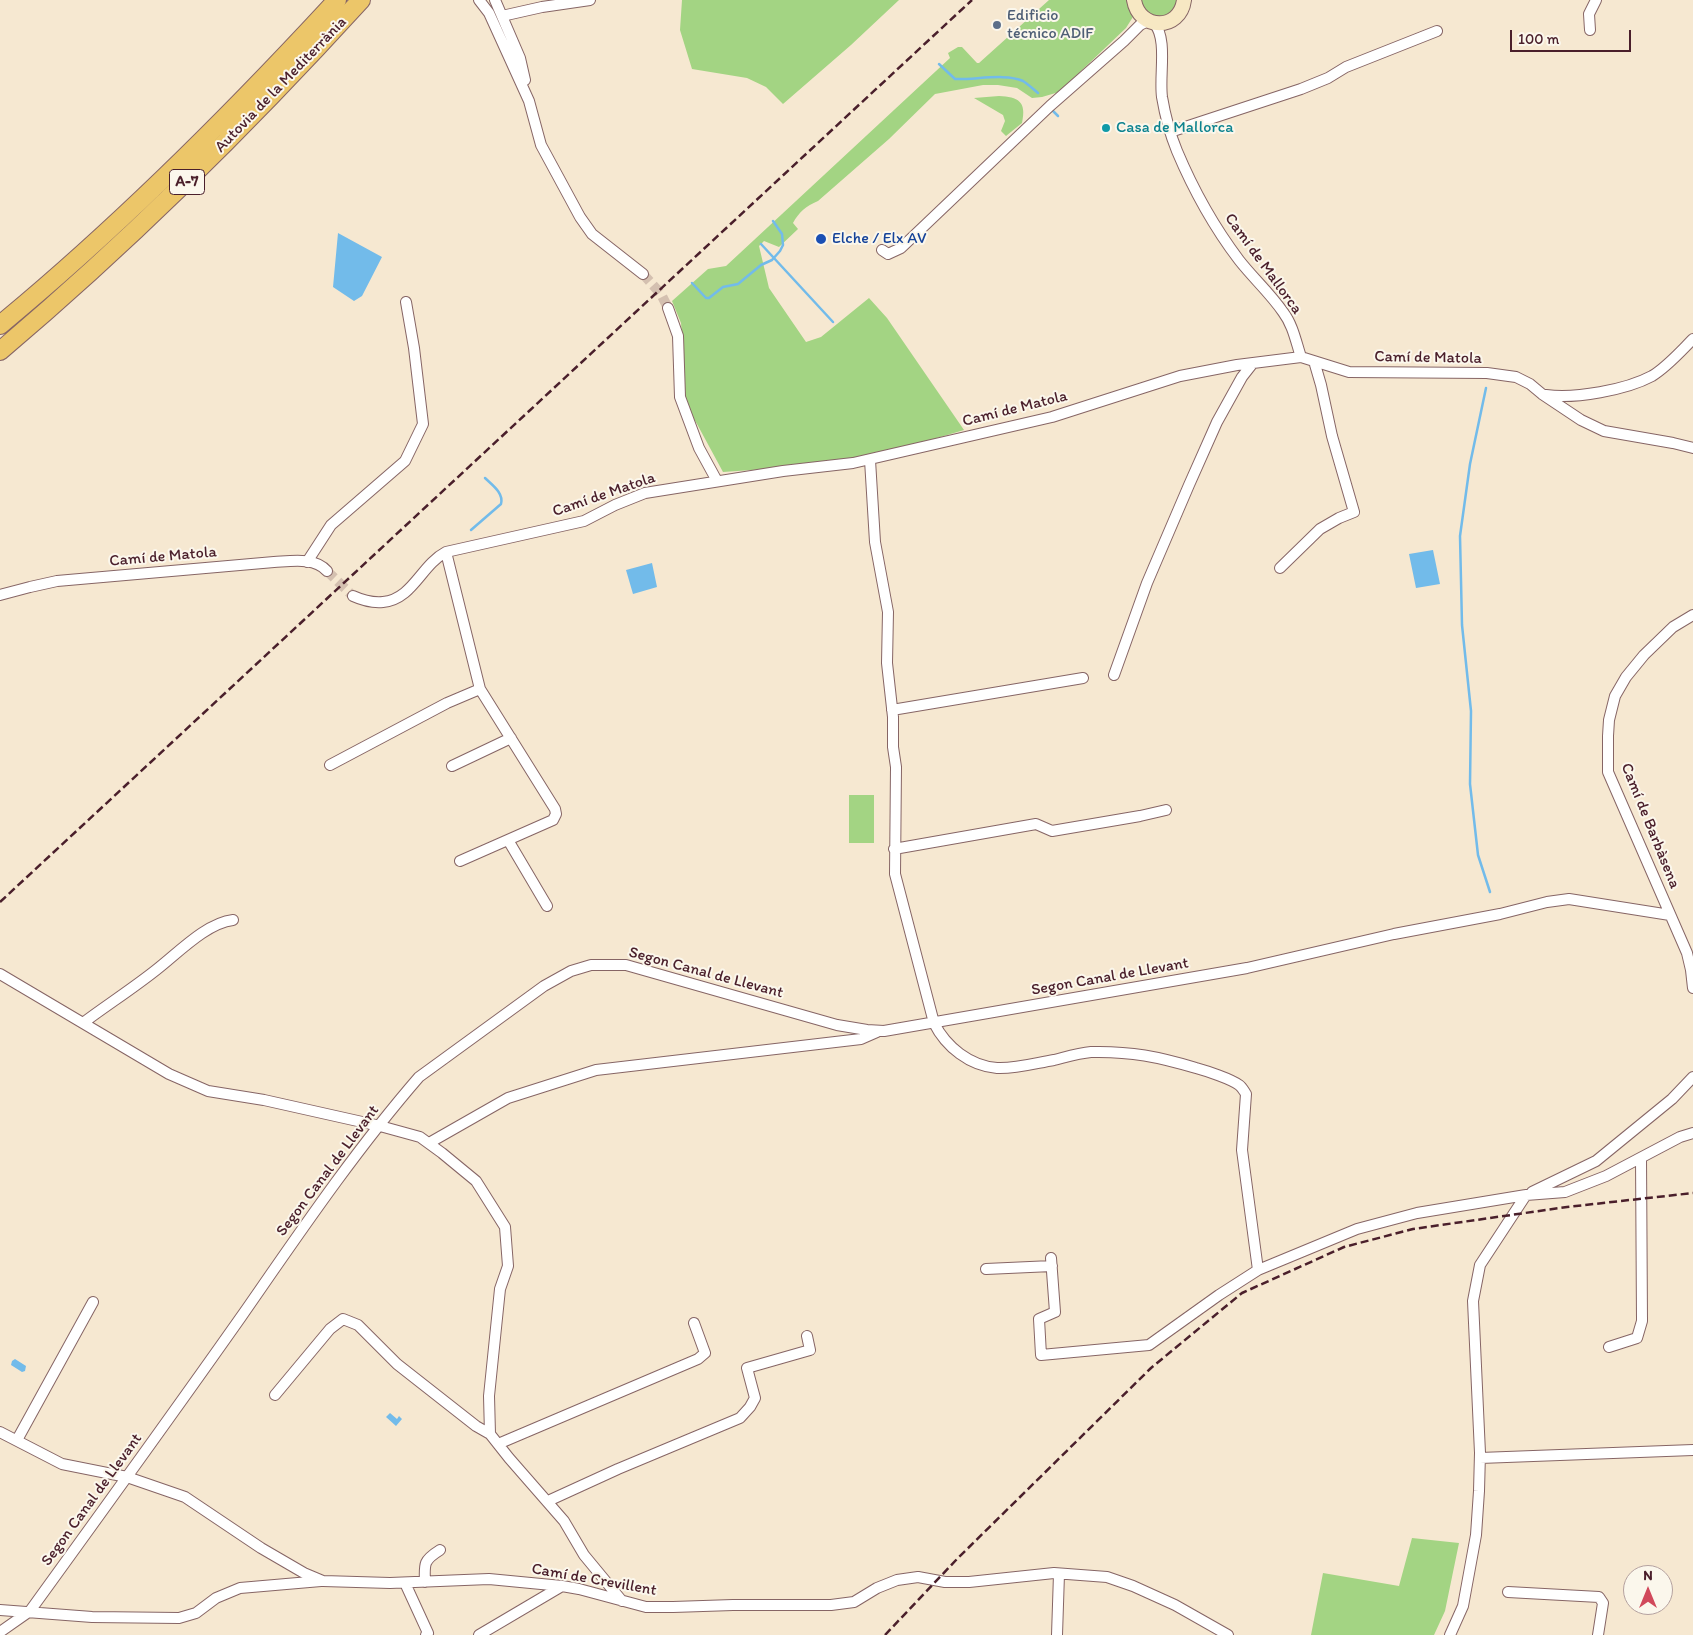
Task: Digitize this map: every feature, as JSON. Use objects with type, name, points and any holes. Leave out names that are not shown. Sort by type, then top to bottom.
[{"type":"highway","name":"Autovia de la Mediterrània","points":[[0,325],[121,219],[174,168],[240,102],[336,0]]},
{"type":"highway","name":"Autovia de la Mediterrània","points":[[0,351],[45,313],[172,196],[294,74],[362,0]]},
{"type":"main road","points":[[1143,14],[1167,22],[1173,19],[1182,9],[1184,0]]},
{"type":"street","points":[[479,0],[489,13],[529,101]]},
{"type":"street","points":[[495,0],[520,58],[540,145],[580,217],[592,234],[643,274]]},
{"type":"street","points":[[502,16],[542,7],[590,0]]},
{"type":"street","points":[[1590,30],[1589,14],[1596,0]]},
{"type":"street","points":[[882,250],[888,254],[901,248],[1064,94],[1131,34],[1143,14]]},
{"type":"street","name":"Camí de Mallorca","points":[[1143,14],[1160,32],[1162,95],[1170,132],[1180,158],[1218,232],[1284,312],[1294,334],[1301,358]]},
{"type":"street","name":"Camí de Mallorca","points":[[1161,47],[1173,19]]},
{"type":"street","points":[[1170,132],[1301,89],[1328,78],[1354,64],[1437,31]]},
{"type":"street","points":[[306,562],[331,525],[404,461],[424,424],[406,302]]},
{"type":"street","points":[[668,308],[678,336],[680,397],[699,448],[717,481]]},
{"type":"street","points":[[1542,394],[1560,397],[1584,395],[1624,386],[1653,376],[1693,339]]},
{"type":"street","name":"Camí de Matola","points":[[353,596],[375,603],[399,598],[411,588],[436,557],[446,552],[584,521],[615,505],[645,493],[782,471],[870,460],[1052,417],[1180,376],[1253,363],[1301,358],[1349,372],[1487,373],[1516,377],[1530,384],[1581,420],[1604,431],[1693,448]]},
{"type":"street","points":[[1280,568],[1320,529],[1354,512],[1332,436],[1322,385],[1314,361]]},
{"type":"street","points":[[1114,675],[1147,583],[1217,422],[1242,377],[1253,363]]},
{"type":"street","points":[[870,460],[876,542],[888,612],[887,663],[896,767],[895,874],[934,1023],[939,1034],[948,1045],[962,1056],[979,1064],[997,1068],[1019,1066],[1088,1052],[1123,1052],[1158,1057],[1208,1071],[1239,1085],[1246,1094],[1242,1150],[1258,1270]]},
{"type":"street","points":[[446,552],[480,689],[556,809],[553,820],[460,861]]},
{"type":"street","name":"Camí de Matola","points":[[0,595],[30,586],[57,581],[274,562],[306,562],[323,566],[327,572]]},
{"type":"street","name":"Camí de Barbàsena","points":[[1693,615],[1673,627],[1638,663],[1615,696],[1609,720],[1608,772],[1687,953],[1693,988]]},
{"type":"street","points":[[892,710],[1083,678]]},
{"type":"street","points":[[330,765],[447,703],[480,689]]},
{"type":"street","points":[[452,766],[511,738]]},
{"type":"street","points":[[894,849],[1036,824],[1052,831],[1166,810]]},
{"type":"street","points":[[508,840],[547,906]]},
{"type":"street","name":"Segon Canal de Llevant","points":[[0,1632],[30,1611],[339,1178],[419,1077],[544,986],[571,971],[591,966],[626,965],[837,1025],[880,1031],[1247,968],[1394,934],[1500,914],[1555,901],[1569,899],[1670,915]]},
{"type":"street","points":[[82,1023],[193,940],[223,921],[233,920]]},
{"type":"street","points":[[0,974],[169,1074],[208,1091],[264,1100],[420,1137],[476,1181],[505,1227],[508,1266],[500,1289],[489,1396],[490,1434]]},
{"type":"street","points":[[428,1143],[508,1098],[596,1070],[861,1038],[880,1031]]},
{"type":"street","points":[[1450,1635],[1464,1606],[1476,1536],[1480,1491],[1473,1301],[1480,1265],[1526,1195],[1596,1160],[1672,1099],[1693,1077]]},
{"type":"street","points":[[986,1269],[1052,1262],[1055,1312],[1039,1319],[1041,1355],[1149,1345],[1219,1295],[1258,1270],[1357,1229],[1417,1213],[1526,1195],[1564,1192],[1606,1176],[1693,1132]]},
{"type":"street","points":[[1609,1347],[1637,1338],[1642,1320],[1642,1158]]},
{"type":"street","points":[[17,1440],[93,1302]]},
{"type":"street","points":[[274,1395],[330,1329],[342,1319],[358,1325],[397,1364],[476,1426],[490,1434],[564,1521],[584,1555],[622,1601]]},
{"type":"street","points":[[498,1444],[698,1360],[705,1353],[694,1323]]},
{"type":"street","points":[[548,1501],[618,1469],[740,1418],[755,1398],[747,1368],[810,1350],[807,1336]]},
{"type":"street","name":"Camí de Crevillent","points":[[0,1432],[62,1464],[127,1477],[185,1497],[261,1548],[304,1573],[324,1581],[405,1583],[489,1579],[562,1586],[646,1606],[673,1607],[832,1605],[854,1602],[877,1588],[897,1580],[918,1577],[945,1582],[969,1582],[1059,1574],[1107,1577],[1133,1586],[1175,1605],[1228,1635]]},
{"type":"street","points":[[1480,1458],[1693,1450]]},
{"type":"street","points":[[425,1582],[424,1567],[428,1558],[440,1550]]},
{"type":"street","points":[[1057,1635],[1059,1574]]},
{"type":"street","points":[[0,1610],[92,1617],[179,1618],[196,1613],[216,1598],[240,1588],[324,1581]]},
{"type":"street","points":[[405,1583],[428,1633],[426,1635]]},
{"type":"street","points":[[479,1635],[562,1586]]},
{"type":"street","points":[[1508,1592],[1599,1597],[1602,1603],[1598,1635]]},
{"type":"green space","points":[[682,0],[899,0],[783,104],[766,87],[747,78],[692,69],[680,30]]},
{"type":"green space","points":[[1049,0],[1133,0],[1136,12],[1126,28],[1059,92],[1032,98],[1017,88],[983,85],[935,94],[889,139],[818,201],[806,207],[793,223],[798,229],[779,247],[764,241],[759,246],[769,288],[806,342],[821,337],[869,298],[887,318],[964,430],[853,463],[723,472],[680,397],[684,360],[681,323],[672,301],[708,269],[726,266],[950,58],[948,53],[958,47],[962,47],[979,63]]},
{"type":"green space","points":[[1135,0],[1182,0],[1177,13],[1152,20]]},
{"type":"green space","points":[[999,96],[1016,99],[1022,105],[1023,110],[1022,123],[1006,136],[1001,131],[1005,121],[1003,115],[974,98]]},
{"type":"green space","points":[[849,795],[874,795],[874,843],[849,843]]},
{"type":"green space","points":[[1412,1538],[1459,1543],[1445,1611],[1434,1635],[1311,1635],[1323,1573],[1399,1586]]},
{"type":"water","points":[[338,233],[382,257],[362,296],[354,301],[333,287]]},
{"type":"water","points":[[1433,550],[1440,584],[1416,588],[1409,554]]},
{"type":"water","points":[[652,563],[657,587],[633,594],[626,570]]},
{"type":"water","points":[[15,1359],[26,1366],[25,1371],[22,1372],[11,1365]]},
{"type":"water","points":[[390,1413],[397,1419],[399,1416],[402,1419],[396,1426],[386,1417]]},
{"type":"waterway","points":[[939,64],[955,79],[1008,77],[1025,82],[1038,93]]},
{"type":"waterway","points":[[1053,111],[1058,116]]},
{"type":"waterway","points":[[692,283],[706,298],[709,298],[723,287],[738,284],[761,265],[772,260],[783,245],[782,234],[773,221]]},
{"type":"waterway","points":[[761,244],[833,322]]},
{"type":"waterway","points":[[1486,388],[1470,464],[1460,536],[1462,625],[1471,711],[1470,784],[1478,855],[1490,892]]},
{"type":"waterway","points":[[471,530],[501,504],[501,496],[485,478]]},
{"type":"tunnel","points":[[643,274],[661,294],[668,308]]},
{"type":"tunnel","points":[[327,571],[353,596]]},
{"type":"railway","points":[[0,902],[972,0]]},
{"type":"railway","points":[[885,1635],[957,1559],[1151,1368],[1242,1293],[1344,1247],[1413,1229],[1567,1207],[1693,1193]]},
{"type":"place","name":"Edificio técnico ADIF","points":[[997,25]]},
{"type":"place","name":"Casa de Mallorca","points":[[1106,128]]},
{"type":"place","name":"Elche / Elx AV","points":[[821,239]]}]
